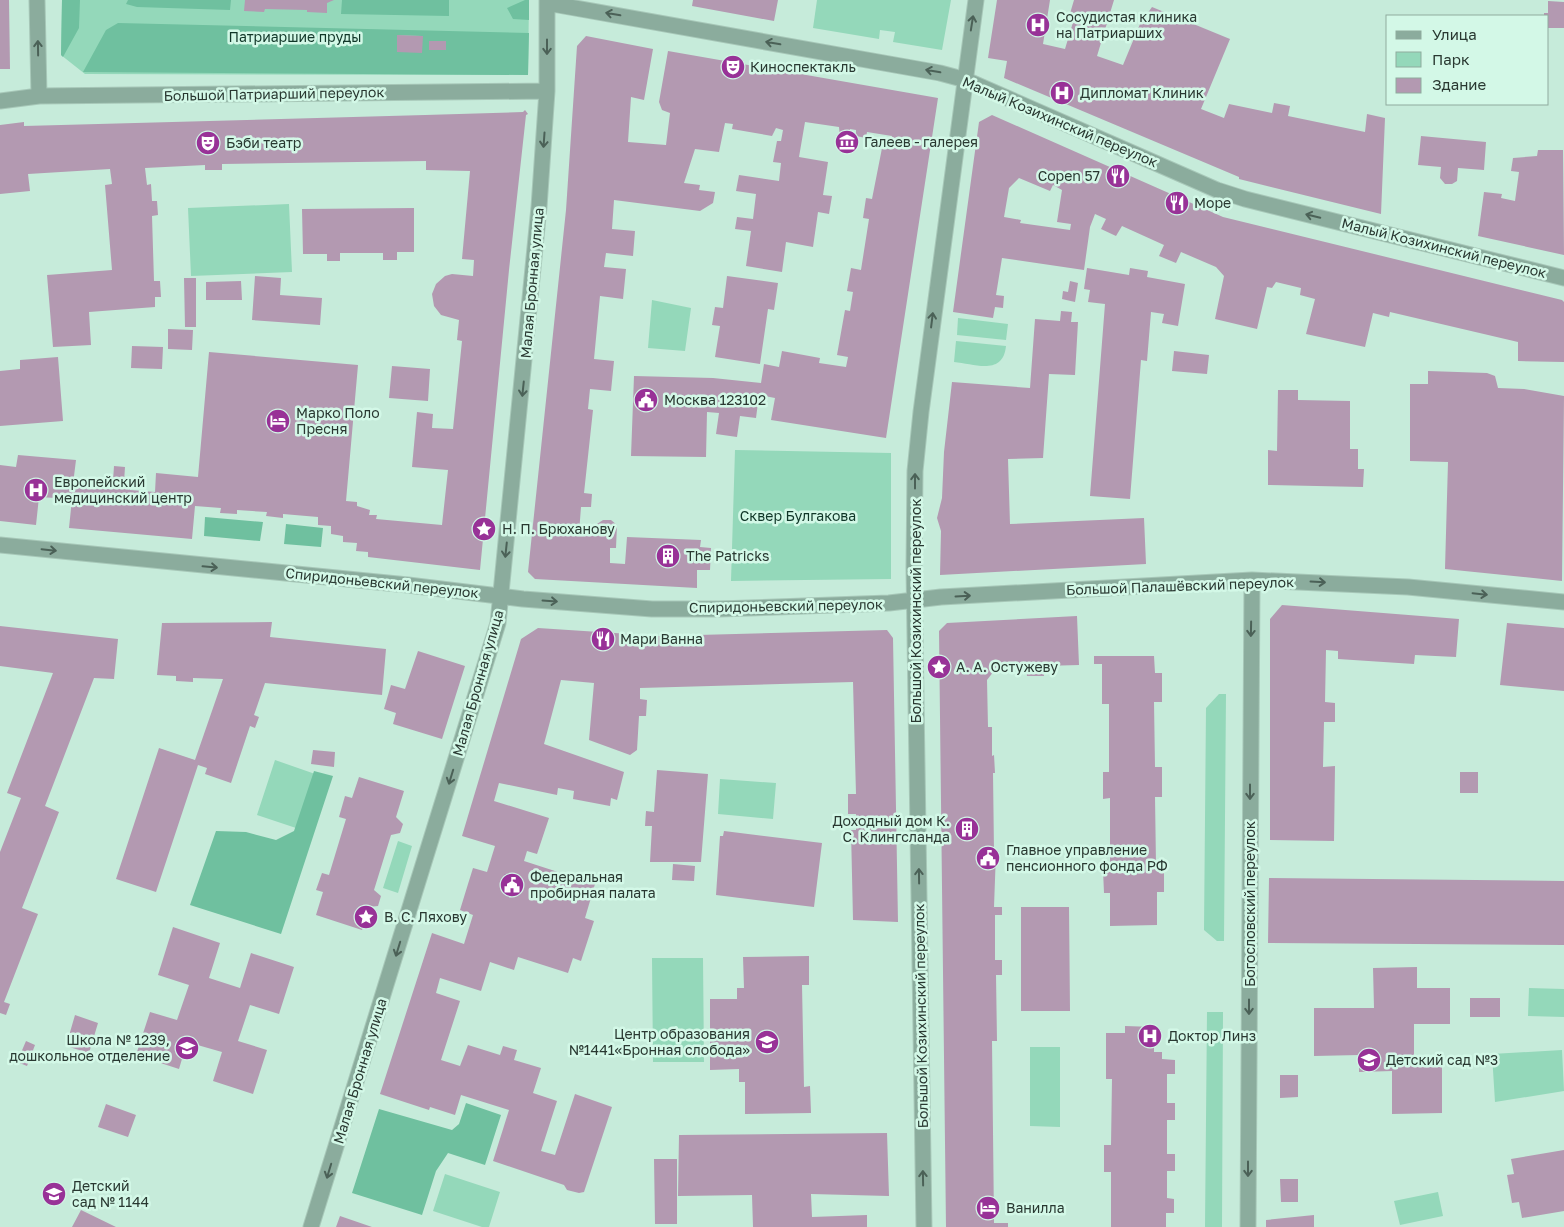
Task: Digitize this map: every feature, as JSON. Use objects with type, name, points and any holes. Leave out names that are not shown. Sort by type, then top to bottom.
[{"type":"street","points":[[38,0],[39,96]]},
{"type":"street","name":"Большой Козихинский переулок","points":[[924,1227],[915,600],[915,470],[938,274],[976,0]]},
{"type":"street","name":"Малый Козихинский переулок","points":[[547,2],[940,73],[966,80],[1217,190],[1255,202],[1564,278]]},
{"type":"street","name":"Малая Бронная улица","points":[[311,1227],[498,623],[530,316],[547,91],[547,2]]},
{"type":"street","name":"Большой Патриарший переулок","points":[[0,100],[39,96],[547,91]]},
{"type":"street","name":"Спиридоньевский переулок","points":[[0,545],[502,596],[652,609],[778,608],[915,600]]},
{"type":"street","name":"Большой Палашёвский переулок","points":[[915,600],[1252,580],[1408,587],[1564,602]]},
{"type":"street","name":"Богословский переулок","points":[[1248,1227],[1252,580]]},
{"type":"green space","name":"Патриаршие пруды","points":[[62,0],[529,0],[528,75],[85,74],[61,55]]},
{"type":"green space","points":[[62,0],[80,0],[79,28],[63,57],[61,55]]},
{"type":"green space","points":[[128,0],[231,0],[230,10],[137,7],[126,4]]},
{"type":"green space","points":[[342,0],[449,0],[449,16],[341,14]]},
{"type":"green space","points":[[529,0],[529,20],[513,19],[507,8]]},
{"type":"green space","points":[[817,0],[951,0],[942,50],[893,42],[895,32],[880,30],[879,39],[813,28]]},
{"type":"green space","points":[[118,23],[529,33],[528,75],[83,72],[106,30]],"holes":[[[398,35],[422,36],[422,52],[397,52]]]},
{"type":"green space","points":[[289,204],[292,272],[191,276],[188,208]]},
{"type":"green space","points":[[652,300],[691,308],[685,351],[648,348]]},
{"type":"green space","points":[[958,318],[1008,324],[1006,340],[957,335]]},
{"type":"green space","points":[[956,341],[1006,346],[1000,361],[994,365],[979,366],[954,362]]},
{"type":"green space","name":"Сквер Булгакова","points":[[735,450],[891,453],[891,579],[731,581]]},
{"type":"green space","points":[[205,517],[263,522],[260,541],[204,536]]},
{"type":"green space","points":[[286,524],[323,528],[321,547],[284,544]]},
{"type":"green space","points":[[1219,694],[1226,694],[1224,941],[1217,941],[1204,930],[1206,708]]},
{"type":"green space","points":[[275,760],[318,775],[299,829],[257,815]]},
{"type":"green space","points":[[314,771],[333,776],[281,934],[190,905],[216,831],[246,832],[276,840],[294,831]]},
{"type":"green space","points":[[720,779],[776,783],[773,819],[718,814]]},
{"type":"green space","points":[[398,841],[412,846],[398,893],[383,888]]},
{"type":"green space","points":[[652,958],[703,958],[704,1062],[653,1062]]},
{"type":"green space","points":[[1529,988],[1564,989],[1564,1017],[1528,1016]]},
{"type":"green space","points":[[1207,1012],[1223,1012],[1222,1227],[1205,1227]]},
{"type":"green space","points":[[1030,1047],[1060,1047],[1060,1127],[1030,1126]]},
{"type":"green space","points":[[1562,1050],[1564,1091],[1495,1102],[1492,1054]]},
{"type":"green space","points":[[466,1103],[501,1115],[485,1165],[448,1153],[436,1171],[422,1215],[352,1193],[379,1109],[452,1130],[459,1124]]},
{"type":"green space","points":[[445,1174],[500,1192],[489,1227],[482,1227],[433,1211]]},
{"type":"green space","points":[[1438,1192],[1443,1216],[1400,1225],[1394,1201]]},
{"type":"building","points":[[0,0],[9,0],[10,69],[0,69]]},
{"type":"building","points":[[245,0],[334,0],[327,3],[327,13],[307,12],[307,10],[265,9],[264,12],[244,11]]},
{"type":"building","points":[[693,0],[778,0],[774,21],[692,6]]},
{"type":"building","points":[[997,0],[1050,0],[1043,44],[1065,49],[1074,19],[1069,17],[1074,0],[1114,0],[1097,56],[1123,65],[1140,24],[1152,7],[1230,39],[1201,109],[1224,118],[1229,104],[1272,113],[1274,103],[1290,106],[1288,116],[1365,132],[1367,114],[1385,118],[1381,214],[1239,179],[1239,177],[1004,78],[1007,61],[988,58]]},
{"type":"building","points":[[1548,1],[1564,2],[1564,28],[1549,28],[1549,15],[1544,15],[1544,13],[1548,13]]},
{"type":"building","points":[[397,35],[423,36],[422,53],[397,52]]},
{"type":"building","points":[[586,36],[653,49],[644,100],[631,97],[628,142],[666,145],[670,113],[662,110],[659,102],[668,51],[938,98],[886,438],[771,420],[775,398],[759,395],[756,418],[740,416],[737,437],[716,434],[719,413],[707,412],[706,457],[631,456],[634,376],[713,378],[761,383],[764,364],[779,367],[782,351],[820,358],[819,363],[846,367],[848,357],[837,355],[845,310],[850,311],[853,292],[847,291],[851,268],[861,270],[869,219],[863,218],[866,198],[872,199],[883,143],[890,145],[892,136],[867,132],[866,138],[856,136],[856,130],[850,129],[850,138],[854,143],[845,149],[840,138],[839,127],[805,122],[799,157],[828,162],[823,195],[832,196],[829,214],[818,212],[813,247],[786,242],[782,272],[746,266],[751,231],[735,229],[737,217],[753,219],[756,194],[736,191],[739,175],[779,181],[781,163],[773,162],[777,141],[781,141],[783,130],[776,128],[772,136],[732,129],[733,124],[725,123],[719,152],[695,149],[684,183],[700,185],[699,190],[715,192],[713,203],[700,211],[614,200],[612,229],[635,231],[633,256],[606,253],[604,267],[626,269],[623,299],[600,296],[594,359],[614,361],[611,391],[590,389],[588,409],[593,410],[584,493],[592,494],[591,507],[581,507],[579,533],[597,534],[597,524],[603,520],[611,520],[617,525],[616,548],[610,548],[610,563],[625,564],[627,537],[701,540],[700,547],[711,548],[710,570],[697,570],[697,588],[535,579],[528,572],[566,210],[577,46]]},
{"type":"building","points":[[429,41],[446,41],[446,50],[429,50]]},
{"type":"building","points":[[525,110],[528,114],[526,115],[509,270],[480,570],[368,557],[368,552],[356,551],[357,543],[343,542],[343,536],[331,534],[331,526],[318,525],[318,517],[283,514],[283,518],[266,516],[267,512],[237,510],[237,514],[220,513],[221,508],[195,506],[192,539],[69,528],[72,499],[39,497],[36,525],[0,521],[0,465],[16,467],[18,455],[76,460],[73,484],[96,487],[97,479],[113,481],[114,466],[125,467],[124,482],[130,483],[130,490],[155,492],[156,473],[198,477],[209,352],[358,365],[346,501],[357,502],[357,506],[370,510],[369,515],[377,515],[376,519],[442,525],[448,470],[412,467],[417,412],[433,414],[432,428],[453,429],[462,341],[457,340],[459,320],[441,315],[434,306],[432,294],[436,284],[445,276],[452,274],[473,276],[474,260],[462,259],[470,171],[426,170],[426,161],[222,164],[222,170],[205,170],[205,165],[145,168],[147,185],[151,184],[152,201],[157,201],[158,215],[152,216],[154,281],[160,281],[161,297],[155,297],[155,307],[89,312],[91,345],[53,347],[47,275],[112,270],[105,185],[112,184],[110,169],[28,174],[30,191],[0,194],[0,125],[24,122],[24,126],[523,112]]},
{"type":"building","points":[[992,115],[1223,217],[1562,300],[1564,302],[1564,362],[1518,361],[1518,342],[1390,312],[1389,317],[1373,313],[1365,347],[1306,334],[1315,299],[1300,295],[1301,288],[1276,282],[1272,288],[1267,287],[1257,329],[1215,319],[1224,276],[1216,267],[1181,252],[1176,263],[1159,256],[1164,245],[1122,226],[1116,236],[1101,229],[1106,219],[1095,214],[1090,227],[1084,270],[1002,258],[996,295],[1004,296],[1003,308],[995,307],[993,318],[953,312],[979,122]],"holes":[[[1019,178],[1050,191],[1053,185],[1062,190],[1057,222],[1071,224],[1070,230],[1020,223],[1021,220],[1004,217],[1009,188]]]},
{"type":"building","points":[[1421,136],[1486,142],[1484,170],[1458,168],[1457,181],[1452,184],[1445,184],[1440,178],[1441,167],[1418,165]]},
{"type":"building","points":[[1538,150],[1563,150],[1564,255],[1478,236],[1484,192],[1502,194],[1501,198],[1515,201],[1519,172],[1511,171],[1513,158],[1537,156]]},
{"type":"building","points":[[414,208],[414,252],[397,252],[397,260],[383,260],[383,253],[340,253],[340,261],[327,261],[327,254],[303,254],[302,209]]},
{"type":"building","points":[[1087,268],[1129,275],[1130,268],[1148,271],[1147,277],[1185,284],[1178,326],[1162,323],[1164,314],[1151,312],[1147,361],[1141,360],[1130,499],[1090,496],[1105,304],[1088,302],[1090,290],[1084,289]]},
{"type":"building","points":[[255,276],[281,278],[280,295],[322,298],[320,325],[252,320]]},
{"type":"building","points":[[727,276],[778,283],[774,310],[768,309],[760,364],[715,357],[720,326],[712,325],[715,307],[723,308]]},
{"type":"building","points":[[184,278],[196,278],[196,327],[185,327]]},
{"type":"building","points":[[241,281],[242,300],[206,300],[206,282]]},
{"type":"building","points":[[1070,281],[1078,283],[1075,302],[1062,299],[1063,291],[1068,292]]},
{"type":"building","points":[[1061,311],[1072,312],[1071,322],[1078,322],[1075,375],[1049,374],[1043,458],[1008,459],[1010,524],[1144,518],[1146,564],[940,575],[941,531],[937,518],[942,498],[944,452],[952,382],[1030,388],[1035,319],[1060,321]]},
{"type":"building","points":[[168,329],[193,330],[192,350],[168,349]]},
{"type":"building","points":[[132,346],[163,347],[162,369],[131,368]]},
{"type":"building","points":[[1174,351],[1209,355],[1207,374],[1172,371]]},
{"type":"building","points":[[58,357],[63,421],[0,426],[0,371],[20,369],[20,360]]},
{"type":"building","points":[[392,366],[430,369],[428,401],[389,398]]},
{"type":"building","points":[[1428,371],[1487,373],[1495,376],[1498,388],[1524,389],[1564,396],[1562,581],[1445,569],[1448,462],[1410,461],[1410,384],[1428,384]]},
{"type":"building","points":[[1278,390],[1298,390],[1298,400],[1350,401],[1350,449],[1358,449],[1358,469],[1364,469],[1363,487],[1268,485],[1268,450],[1277,451]]},
{"type":"building","points":[[1282,605],[1459,619],[1456,657],[1415,655],[1414,664],[1338,659],[1338,651],[1326,650],[1325,702],[1335,703],[1335,722],[1324,722],[1323,767],[1335,766],[1334,841],[1270,840],[1270,619]]},
{"type":"building","points":[[1077,616],[1079,665],[1043,666],[1044,676],[1027,676],[1026,666],[997,667],[987,680],[988,727],[992,727],[992,756],[994,755],[995,773],[993,773],[994,852],[996,852],[994,907],[1002,907],[1002,915],[995,915],[995,960],[1002,960],[1002,975],[996,975],[997,1041],[992,1041],[994,1223],[1008,1223],[1008,1227],[946,1227],[939,631],[947,623]]},
{"type":"building","points":[[272,622],[270,637],[386,649],[382,695],[265,683],[254,715],[259,717],[255,728],[250,726],[231,783],[205,774],[207,768],[198,765],[156,892],[116,879],[159,748],[195,760],[223,679],[193,678],[193,682],[176,681],[176,676],[157,675],[162,623]]},
{"type":"building","points":[[1507,623],[1564,628],[1564,691],[1500,685]]},
{"type":"building","points":[[0,626],[118,639],[114,679],[94,678],[45,806],[59,812],[22,908],[38,914],[4,1002],[10,1004],[6,1015],[0,1013],[0,852],[21,798],[7,793],[53,673],[0,666]]},
{"type":"building","points":[[538,628],[660,636],[887,630],[893,638],[898,922],[853,920],[851,830],[856,830],[856,814],[848,814],[848,794],[856,794],[853,682],[640,688],[640,699],[647,700],[646,716],[639,716],[637,750],[630,755],[589,740],[594,683],[561,680],[544,744],[624,772],[617,800],[611,798],[610,806],[573,799],[574,791],[558,788],[557,795],[499,783],[494,801],[549,818],[537,854],[527,851],[524,861],[595,884],[585,918],[594,921],[581,961],[573,958],[568,973],[518,957],[514,970],[490,962],[481,991],[440,978],[436,993],[460,1001],[441,1060],[460,1066],[468,1045],[500,1055],[503,1046],[517,1050],[514,1060],[541,1068],[533,1093],[557,1101],[541,1151],[555,1155],[575,1094],[612,1107],[584,1192],[579,1193],[567,1190],[564,1185],[493,1161],[509,1110],[461,1095],[455,1115],[430,1107],[429,1110],[380,1094],[432,933],[464,944],[473,915],[460,910],[473,868],[487,872],[495,846],[462,836],[521,639]]},
{"type":"building","points":[[418,651],[465,666],[442,739],[393,724],[396,713],[384,709],[391,685],[405,689]]},
{"type":"building","points":[[1094,656],[1154,656],[1155,673],[1162,673],[1162,702],[1154,702],[1155,767],[1162,767],[1162,797],[1155,797],[1156,865],[1164,865],[1164,892],[1157,892],[1157,925],[1110,926],[1110,893],[1104,893],[1103,870],[1110,870],[1110,798],[1103,799],[1103,772],[1109,772],[1109,704],[1102,704],[1102,664],[1094,664]]},
{"type":"building","points":[[313,750],[335,752],[334,767],[311,764]]},
{"type":"building","points":[[657,770],[708,774],[701,862],[650,862],[652,826],[645,826],[646,811],[654,812]]},
{"type":"building","points":[[1460,772],[1478,772],[1478,793],[1460,793]]},
{"type":"building","points":[[359,777],[404,791],[396,817],[403,824],[400,833],[391,835],[374,890],[381,896],[378,906],[369,907],[362,930],[316,915],[323,892],[316,890],[322,873],[329,875],[346,819],[339,817],[345,796],[352,798]]},
{"type":"building","points":[[724,831],[822,843],[814,907],[716,895],[720,836],[723,836]]},
{"type":"building","points":[[673,864],[695,866],[694,881],[672,880]]},
{"type":"building","points":[[1269,878],[1564,881],[1564,945],[1268,943]]},
{"type":"building","points":[[1021,907],[1069,907],[1070,1011],[1021,1011]]},
{"type":"building","points":[[173,927],[220,943],[209,978],[240,988],[251,953],[294,967],[279,1014],[250,1005],[238,1041],[267,1050],[253,1094],[213,1081],[222,1052],[187,1042],[179,1069],[136,1055],[150,1012],[177,1020],[189,985],[158,975]]},
{"type":"building","points":[[809,956],[809,985],[802,985],[804,1087],[810,1086],[811,1113],[745,1114],[745,1082],[739,1082],[739,1069],[710,1070],[710,999],[737,999],[737,988],[744,988],[743,957]]},
{"type":"building","points":[[1417,967],[1417,988],[1450,988],[1450,1024],[1414,1024],[1414,1066],[1442,1066],[1442,1113],[1392,1114],[1392,1071],[1359,1072],[1359,1055],[1314,1056],[1314,1008],[1374,1008],[1373,968]]},
{"type":"building","points":[[1470,998],[1500,998],[1500,1017],[1470,1017]]},
{"type":"building","points":[[75,1015],[98,1023],[89,1053],[66,1046]]},
{"type":"building","points":[[1125,1026],[1154,1027],[1154,1052],[1162,1052],[1162,1059],[1175,1060],[1175,1074],[1167,1074],[1167,1103],[1175,1103],[1175,1120],[1167,1120],[1167,1154],[1175,1154],[1175,1171],[1167,1171],[1167,1198],[1174,1199],[1174,1213],[1166,1213],[1166,1227],[1111,1227],[1111,1172],[1104,1172],[1104,1145],[1111,1145],[1112,1079],[1106,1079],[1106,1033],[1125,1033]]},
{"type":"building","points":[[26,1041],[35,1045],[27,1066],[17,1062]]},
{"type":"building","points":[[1280,1075],[1298,1075],[1298,1097],[1280,1098]]},
{"type":"building","points":[[106,1104],[136,1115],[128,1137],[98,1127]]},
{"type":"building","points":[[887,1133],[889,1196],[811,1194],[812,1217],[867,1215],[867,1227],[753,1227],[752,1195],[678,1196],[679,1135]]},
{"type":"building","points":[[1564,1150],[1564,1211],[1522,1218],[1519,1202],[1512,1203],[1507,1175],[1514,1174],[1511,1159]]},
{"type":"building","points":[[654,1159],[677,1159],[677,1224],[655,1224]]},
{"type":"building","points":[[1280,1179],[1298,1179],[1298,1202],[1281,1202]]},
{"type":"building","points":[[81,1210],[116,1227],[72,1227]]},
{"type":"building","points":[[1314,1215],[1314,1227],[1266,1227],[1266,1220]]},
{"type":"building","points":[[340,1216],[372,1227],[336,1227]]},
{"type":"place","name":"Сосудистая клиника на Патриарших","points":[[1038,25]]},
{"type":"place","name":"Киноспектакль","points":[[733,67]]},
{"type":"place","name":"Дипломат Клиник","points":[[1062,93]]},
{"type":"place","name":"Галеев - галерея","points":[[847,142]]},
{"type":"place","name":"Бэби театр","points":[[208,143]]},
{"type":"place","name":"Copen 57","points":[[1118,176]]},
{"type":"place","name":"Море","points":[[1177,203]]},
{"type":"place","name":"Москва 123102","points":[[646,400]]},
{"type":"place","name":"Марко Поло Пресня","points":[[278,421]]},
{"type":"place","name":"Европейский медицинский центр","points":[[36,490]]},
{"type":"place","name":"Н. П. Брюханову","points":[[484,529]]},
{"type":"place","name":"The Patricks","points":[[668,556]]},
{"type":"place","name":"Мари Ванна","points":[[603,639]]},
{"type":"place","name":"А. А. Остужеву","points":[[939,667]]},
{"type":"place","name":"Доходный дом К. С. Клингсланда","points":[[967,829]]},
{"type":"place","name":"Главное управление пенсионного фонда РФ","points":[[988,858]]},
{"type":"place","name":"Федеральная пробирная палата","points":[[512,885]]},
{"type":"place","name":"В. С. Ляхову","points":[[366,917]]},
{"type":"place","name":"Доктор Линз","points":[[1150,1036]]},
{"type":"place","name":"Центр образования №1441«Бронная слобода»","points":[[767,1042]]},
{"type":"place","name":"Школа № 1239, дошкольное отделение","points":[[187,1048]]},
{"type":"place","name":"Детский сад №3","points":[[1369,1060]]},
{"type":"place","name":"Детский сад № 1144","points":[[54,1194]]},
{"type":"place","name":"Ванилла","points":[[988,1208]]}]
